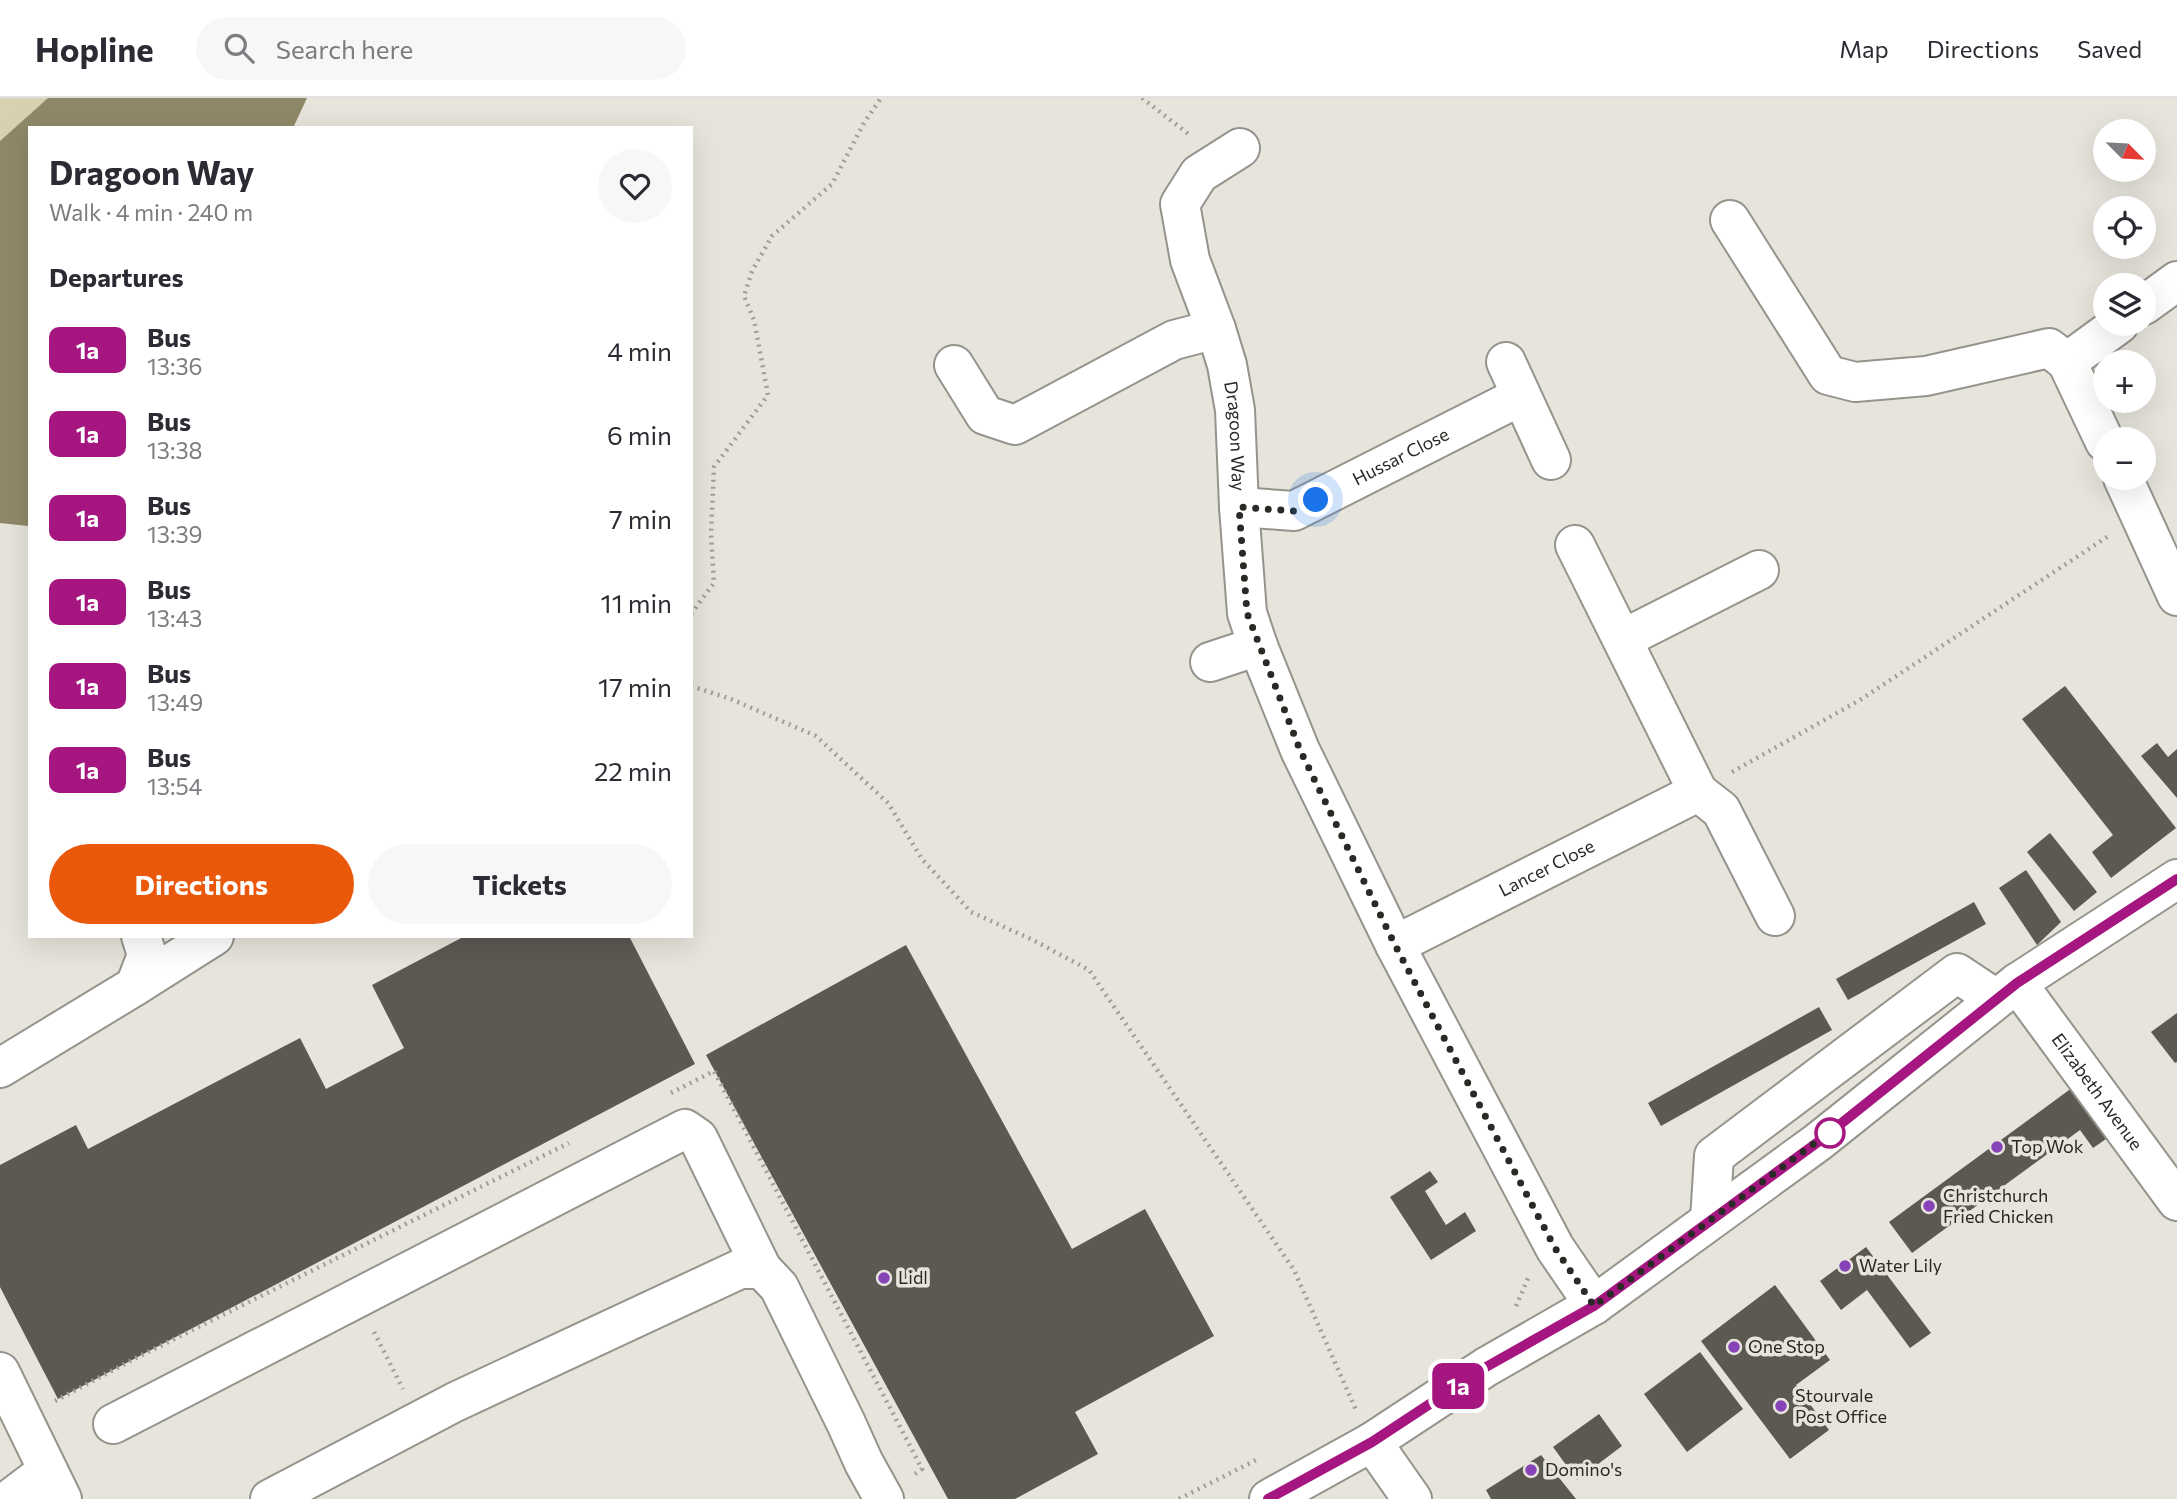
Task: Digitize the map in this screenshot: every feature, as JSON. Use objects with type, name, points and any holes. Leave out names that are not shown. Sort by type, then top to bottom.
[{"type":"street","name":"Dragoon Way","points":[[1231,154],[1199,174],[1180,204],[1191,260],[1227,365],[1235,410],[1247,613],[1300,750],[1395,945],[1555,1248],[1594,1306]]},
{"type":"street","points":[[1730,220],[1828,375],[1855,382],[1926,376],[2049,348],[2067,362],[2098,427]]},
{"type":"street","points":[[2156,296],[2177,281]]},
{"type":"street","points":[[954,365],[985,415],[1015,425],[1174,340],[1216,329]]},
{"type":"street","points":[[2067,362],[2103,336]]},
{"type":"street","name":"Hussar Close","points":[[1239,507],[1294,511],[1513,379],[1551,460]]},
{"type":"street","points":[[2129,490],[2177,596]]},
{"type":"street","points":[[1575,545],[1698,792],[1721,810],[1775,916]]},
{"type":"street","points":[[1623,639],[1759,570]]},
{"type":"street","points":[[1210,662],[1258,646]]},
{"type":"street","name":"Lancer Close","points":[[1395,945],[1698,792]]},
{"type":"street","points":[[1269,1499],[1372,1442],[1486,1367],[1594,1306],[1818,1142],[2007,991],[2177,879]]},
{"type":"street","points":[[135,986],[147,955],[142,938]]},
{"type":"street","points":[[0,1068],[211,938]]},
{"type":"street","points":[[1710,1220],[1714,1156],[1957,973],[2007,991]]},
{"type":"street","name":"Elizabeth Avenue","points":[[2007,991],[2177,1201]]},
{"type":"street","points":[[113,1424],[685,1129],[698,1138],[751,1269],[779,1287],[864,1462],[897,1488]]},
{"type":"street","points":[[270,1499],[418,1420],[751,1269]]},
{"type":"street","points":[[0,1372],[54,1485],[10,1499]]},
{"type":"street","points":[[1372,1442],[1412,1499]]},
{"type":"path","points":[[693,611],[714,583],[711,534],[714,467],[768,395],[754,320],[744,296],[752,271],[772,236],[832,184],[864,123],[881,98]]},
{"type":"path","points":[[1142,98],[1231,154]]},
{"type":"path","points":[[1698,792],[1860,701],[2141,515]]},
{"type":"path","points":[[693,687],[731,699],[816,736],[888,803],[922,859],[971,912],[1033,940],[1089,970],[1294,1270],[1372,1442]]},
{"type":"path","points":[[665,1096],[714,1071],[922,1469],[897,1488]]},
{"type":"path","points":[[23,1418],[134,1359],[579,1139]]},
{"type":"path","points":[[357,1298],[418,1420]]},
{"type":"shaded area","points":[[0,98],[48,98],[0,141]]},
{"type":"shaded area","points":[[48,98],[307,98],[294,126],[28,126],[28,526],[0,523],[0,141]]},
{"type":"building","points":[[2065,686],[2176,828],[2111,878],[2092,852],[2113,835],[2022,719]]},
{"type":"building","points":[[2157,743],[2168,757],[2177,749],[2177,798],[2141,756]]},
{"type":"building","points":[[2050,833],[2097,892],[2074,911],[2027,852]]},
{"type":"building","points":[[2026,870],[2061,922],[2037,945],[1999,888]]},
{"type":"building","points":[[1974,902],[1986,924],[1848,1000],[1836,979]]},
{"type":"building","points":[[461,938],[630,938],[695,1064],[58,1399],[0,1287],[0,1165],[76,1125],[88,1149],[300,1038],[326,1089],[404,1048],[372,985]]},
{"type":"building","points":[[906,945],[1072,1249],[1145,1209],[1214,1336],[1075,1412],[1098,1454],[1015,1499],[948,1499],[706,1055]]},
{"type":"building","points":[[1819,1007],[1832,1030],[1661,1126],[1648,1103]]},
{"type":"building","points":[[2177,1013],[2177,1062],[2175,1063],[2151,1032]]},
{"type":"building","points":[[2080,1082],[2116,1132],[2093,1148],[2080,1130],[1912,1253],[1889,1222]]},
{"type":"building","points":[[1430,1171],[1438,1182],[1425,1191],[1446,1225],[1465,1212],[1476,1231],[1431,1260],[1390,1197]]},
{"type":"building","points":[[1866,1247],[1931,1333],[1910,1348],[1867,1290],[1841,1310],[1820,1281]]},
{"type":"building","points":[[1775,1285],[1830,1360],[1796,1385],[1829,1430],[1790,1459],[1701,1341]]},
{"type":"building","points":[[1700,1352],[1743,1409],[1687,1452],[1644,1394]]},
{"type":"building","points":[[1599,1414],[1622,1446],[1577,1480],[1553,1447]]},
{"type":"building","points":[[1541,1455],[1576,1499],[1491,1499],[1486,1490]]},
{"type":"bus line","name":"1a","points":[[1268,1499],[1372,1442],[1486,1367],[1594,1306],[1818,1142],[2017,983],[2177,879]]},
{"type":"place","name":"Top Wok","points":[[1997,1147]]},
{"type":"place","name":"Christchurch Fried Chicken","points":[[1929,1206]]},
{"type":"place","name":"Water Lily","points":[[1845,1266]]},
{"type":"place","name":"Lidl","points":[[884,1278]]},
{"type":"place","name":"One Stop","points":[[1734,1347]]},
{"type":"place","name":"Stourvale Post Office","points":[[1781,1406]]},
{"type":"place","name":"Domino's","points":[[1531,1470]]},
{"type":"route","points":[[1316,500],[1294,511],[1239,507],[1247,613],[1258,646],[1300,750],[1395,945],[1555,1248],[1594,1306],[1838,1126],[1830,1133]]}]
